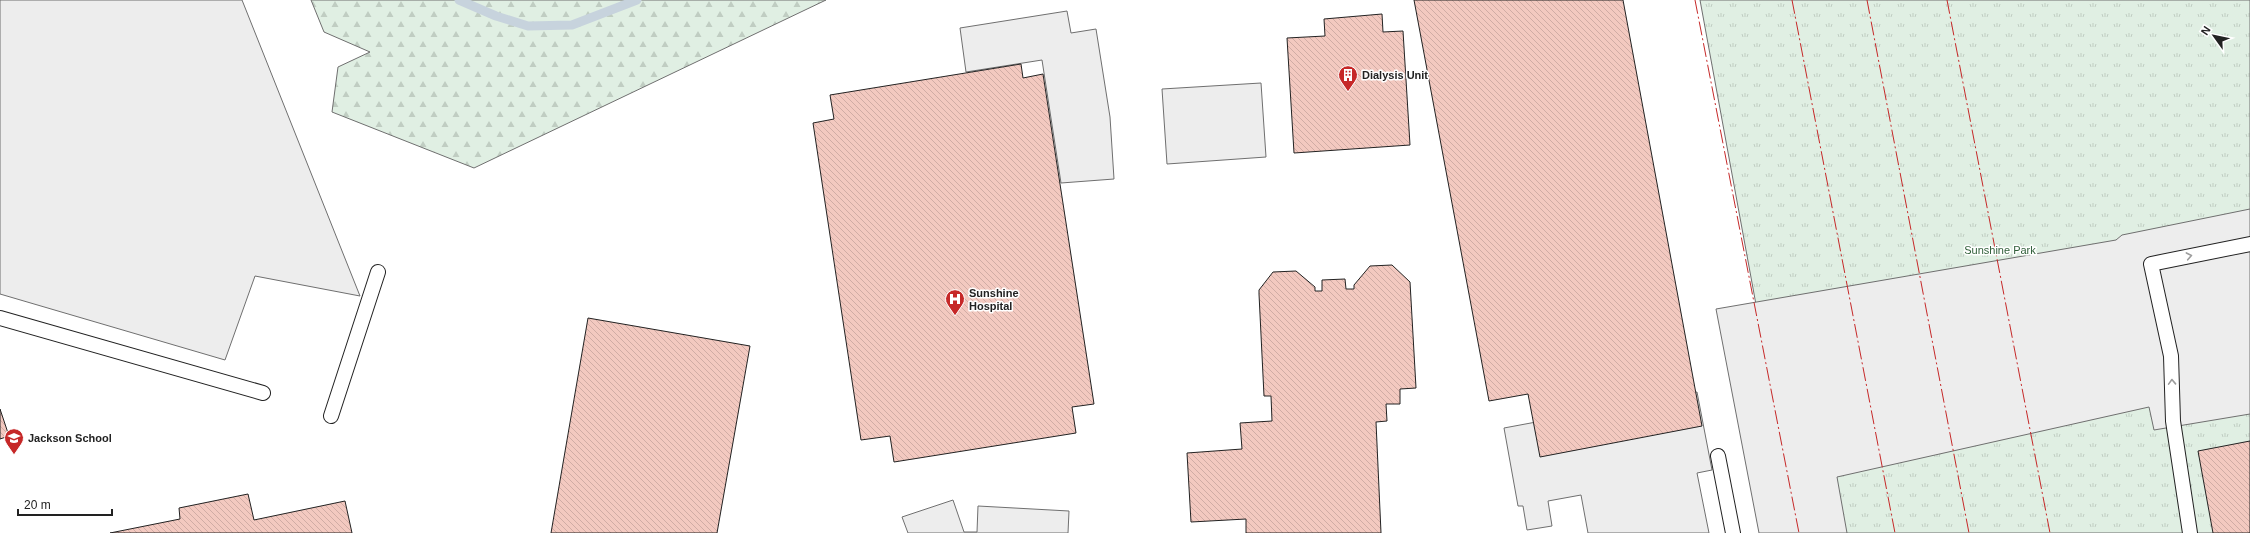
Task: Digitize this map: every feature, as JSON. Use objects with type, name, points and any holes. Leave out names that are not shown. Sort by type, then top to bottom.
[{"type":"lane","points":[[2190,533],[2173,422],[2171,356],[2151,264],[2250,244]]},
{"type":"lane","points":[[331,416],[378,272]]},
{"type":"lane","points":[[0,318],[263,393]]},
{"type":"lane","points":[[1718,456],[1733,533]]},
{"type":"green space","points":[[311,0],[826,0],[474,168],[332,112],[338,67],[370,52],[324,32]]},
{"type":"green space","name":"Sunshine Park","points":[[1700,0],[2250,0],[2250,533],[1798,533]]},
{"type":"shaded area","points":[[0,0],[242,0],[360,296],[255,276],[225,360],[0,294]]},
{"type":"shaded area","points":[[1067,11],[1071,33],[1096,29],[1110,117],[1114,179],[1061,183],[1042,60],[966,72],[960,28]]},
{"type":"shaded area","points":[[1261,83],[1266,157],[1167,164],[1162,89]]},
{"type":"shaded area","points":[[2250,209],[2250,414],[2154,430],[2149,407],[1837,477],[1847,533],[1759,533],[1716,309],[2116,240],[2122,235]]},
{"type":"shaded area","points":[[1697,392],[1712,470],[1697,473],[1709,533],[1588,533],[1581,495],[1548,501],[1552,526],[1527,530],[1523,506],[1518,506],[1504,428]]},
{"type":"shaded area","points":[[953,500],[964,532],[977,532],[978,506],[1069,511],[1068,533],[908,533],[902,517]]},
{"type":"building","points":[[1414,0],[1623,0],[1702,426],[1540,457],[1528,394],[1489,401]]},
{"type":"building","name":"Dialysis Unit","points":[[1382,14],[1383,32],[1403,31],[1410,145],[1294,153],[1287,38],[1325,36],[1324,19]]},
{"type":"building","points":[[1021,64],[1023,78],[1043,74],[1094,404],[1072,407],[1076,433],[894,462],[890,436],[861,440],[813,123],[834,119],[830,95]]},
{"type":"building","points":[[1392,265],[1410,282],[1416,388],[1400,389],[1400,404],[1386,404],[1387,421],[1376,422],[1381,533],[1246,533],[1246,519],[1191,522],[1187,453],[1242,449],[1240,423],[1272,421],[1271,396],[1264,396],[1259,290],[1273,272],[1296,271],[1315,287],[1315,291],[1322,291],[1322,280],[1345,279],[1346,289],[1354,289],[1354,285],[1370,266]]},
{"type":"building","points":[[588,318],[750,346],[717,533],[551,533]]},
{"type":"building","points":[[0,409],[9,436],[0,439]]},
{"type":"building","points":[[2250,441],[2250,533],[2213,533],[2198,451]]},
{"type":"building","points":[[248,494],[254,520],[345,501],[352,533],[110,533],[180,519],[179,508]]},
{"type":"waterway","points":[[459,0],[496,16],[528,26],[572,25],[637,0]]},
{"type":"power","points":[[1695,0],[1799,533]]},
{"type":"power","points":[[1792,0],[1895,533]]},
{"type":"power","points":[[1867,0],[1969,533]]},
{"type":"power","points":[[1947,0],[2050,533]]},
{"type":"place","name":"Dialysis Unit","points":[[1348,92]]},
{"type":"place","name":"Sunshine Hospital","points":[[955,316]]},
{"type":"place","name":"Jackson School","points":[[14,455]]}]
